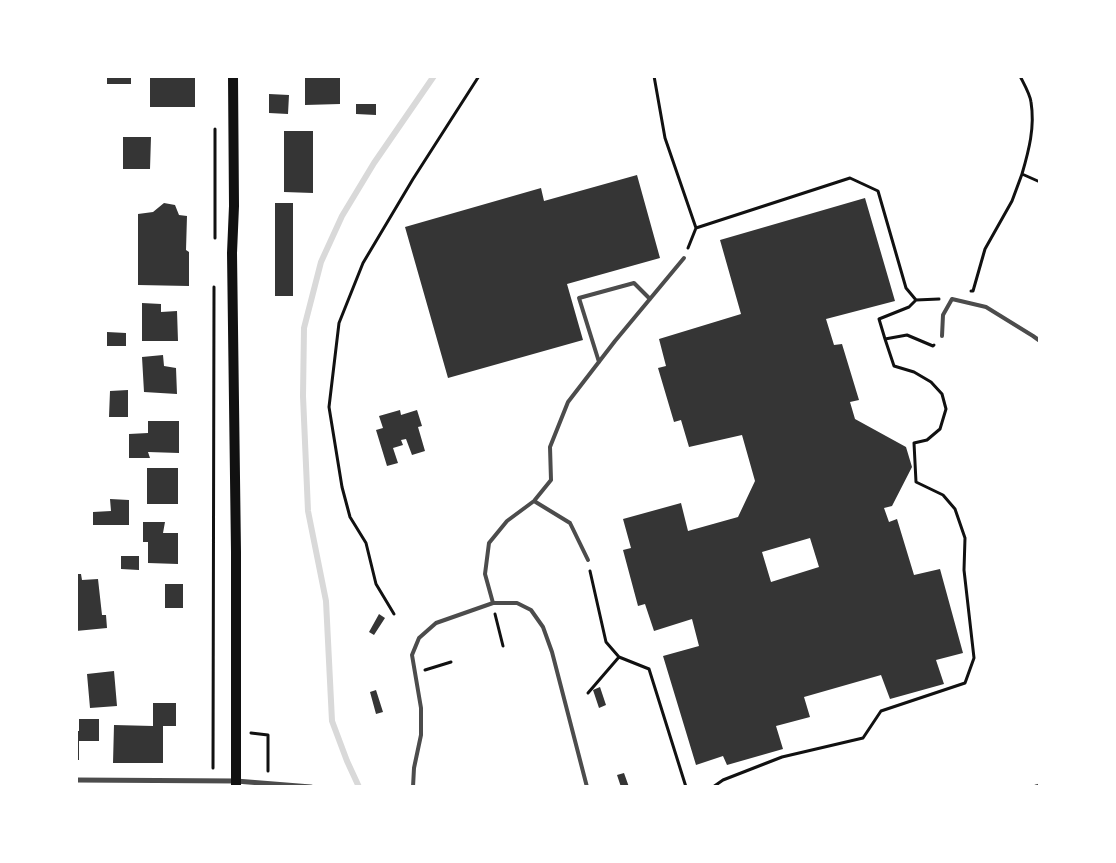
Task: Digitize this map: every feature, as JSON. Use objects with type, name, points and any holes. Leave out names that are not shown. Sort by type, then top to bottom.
[{"type":"main road","points":[[232,76],[236,784]]},
{"type":"street","points":[[76,780],[212,781],[236,784],[311,787]]},
{"type":"street","points":[[1036,787],[1040,786]]},
{"type":"lane","points":[[493,603],[485,574],[489,544],[507,521],[534,501],[551,480],[550,447],[568,402],[614,341],[684,258]]},
{"type":"lane","points":[[599,362],[579,298],[634,283],[650,299]]},
{"type":"lane","points":[[942,336],[943,316],[952,299],[986,307],[1040,341]]},
{"type":"lane","points":[[534,501],[570,523],[588,560]]},
{"type":"lane","points":[[413,787],[414,768],[421,735],[421,708],[412,655],[419,638],[436,623],[493,603],[517,603],[531,610],[543,627],[552,652],[587,787]]},
{"type":"path","points":[[394,614],[376,584],[366,543],[350,517],[342,487],[329,407],[339,323],[363,264],[413,179],[479,76]]},
{"type":"path","points":[[654,76],[665,138],[696,228],[684,258]]},
{"type":"path","points":[[713,787],[724,780],[782,757],[863,738],[881,711],[965,683],[974,658],[964,570],[965,538],[955,509],[943,495],[916,482],[914,443],[927,440],[940,429],[946,409],[942,394],[931,382],[914,372],[894,366],[879,319],[909,307],[916,300],[952,299],[973,291],[985,249],[1012,201],[1029,148],[1033,123],[1031,100],[1020,76]]},
{"type":"path","points":[[215,126],[215,244]]},
{"type":"path","points":[[1022,174],[1040,182]]},
{"type":"path","points":[[696,228],[850,178],[878,191],[906,288],[916,300]]},
{"type":"path","points":[[212,781],[214,284]]},
{"type":"path","points":[[885,339],[907,335],[933,346],[942,336]]},
{"type":"path","points":[[588,560],[606,642],[619,657],[649,669],[686,787]]},
{"type":"path","points":[[493,603],[503,646]]},
{"type":"path","points":[[588,693],[619,657]]},
{"type":"path","points":[[414,673],[451,662]]},
{"type":"building","points":[[76,76],[102,76],[102,78],[76,78]]},
{"type":"building","points":[[107,76],[131,76],[131,84],[107,84]]},
{"type":"building","points":[[150,76],[195,76],[195,107],[150,107]]},
{"type":"building","points":[[305,76],[340,76],[340,104],[305,105]]},
{"type":"building","points":[[269,94],[289,95],[288,114],[269,113]]},
{"type":"building","points":[[356,104],[376,104],[376,115],[356,114]]},
{"type":"building","points":[[284,131],[313,131],[313,193],[284,192]]},
{"type":"building","points":[[123,137],[151,137],[150,169],[123,169]]},
{"type":"building","points":[[637,175],[660,258],[567,284],[583,340],[448,378],[405,227],[541,188],[544,201]]},
{"type":"building","points":[[865,198],[895,301],[826,319],[834,345],[842,344],[859,400],[850,402],[855,419],[906,447],[912,467],[892,506],[884,508],[889,522],[897,519],[914,575],[940,569],[963,653],[936,660],[944,684],[890,699],[881,675],[804,697],[810,717],[776,726],[783,749],[727,765],[723,756],[696,765],[663,656],[699,646],[692,619],[654,631],[645,604],[638,606],[623,550],[631,548],[623,519],[681,503],[688,531],[738,517],[755,481],[742,435],[689,447],[681,420],[674,422],[658,368],[666,366],[659,339],[741,314],[720,240]],"holes":[[[810,538],[819,567],[771,582],[762,552]]]},
{"type":"building","points":[[164,203],[175,205],[179,215],[187,216],[186,250],[189,252],[189,286],[138,285],[138,214],[153,212]]},
{"type":"building","points":[[275,203],[293,203],[293,296],[275,296]]},
{"type":"building","points":[[142,303],[161,304],[161,312],[177,311],[178,341],[142,341]]},
{"type":"building","points":[[107,332],[126,333],[126,346],[107,346]]},
{"type":"building","points":[[163,355],[164,366],[176,368],[177,394],[144,392],[142,357]]},
{"type":"building","points":[[128,390],[128,417],[109,417],[110,391]]},
{"type":"building","points":[[400,410],[401,415],[417,410],[422,426],[418,427],[425,451],[412,455],[406,439],[401,440],[403,445],[393,448],[398,463],[387,466],[376,430],[383,428],[379,416]]},
{"type":"building","points":[[148,421],[179,421],[179,453],[148,452],[150,458],[129,458],[129,434],[148,433]]},
{"type":"building","points":[[147,468],[178,468],[178,504],[147,504]]},
{"type":"building","points":[[110,499],[129,500],[129,525],[93,525],[93,512],[111,511]]},
{"type":"building","points":[[143,522],[165,522],[163,533],[178,533],[178,564],[148,563],[148,542],[143,542]]},
{"type":"building","points":[[121,556],[139,556],[139,570],[121,569]]},
{"type":"building","points":[[76,574],[81,574],[82,580],[98,579],[102,615],[106,615],[107,628],[76,631]]},
{"type":"building","points":[[165,584],[183,584],[183,608],[165,608]]},
{"type":"building","points":[[379,614],[385,618],[374,635],[369,632]]},
{"type":"building","points":[[114,671],[117,706],[90,708],[87,674]]},
{"type":"building","points":[[600,687],[606,705],[599,708],[593,690]]},
{"type":"building","points":[[376,690],[383,712],[376,714],[370,692]]},
{"type":"building","points":[[153,703],[176,703],[176,726],[163,726],[163,763],[113,763],[114,725],[153,726]]},
{"type":"building","points":[[79,719],[99,719],[99,741],[79,741],[79,760],[76,760],[76,731],[79,731]]},
{"type":"building","points":[[624,773],[629,787],[621,787],[617,775]]},
{"type":"waterway","points":[[359,787],[332,721],[326,601],[308,511],[303,396],[304,328],[321,262],[342,216],[374,163],[434,76]]}]
